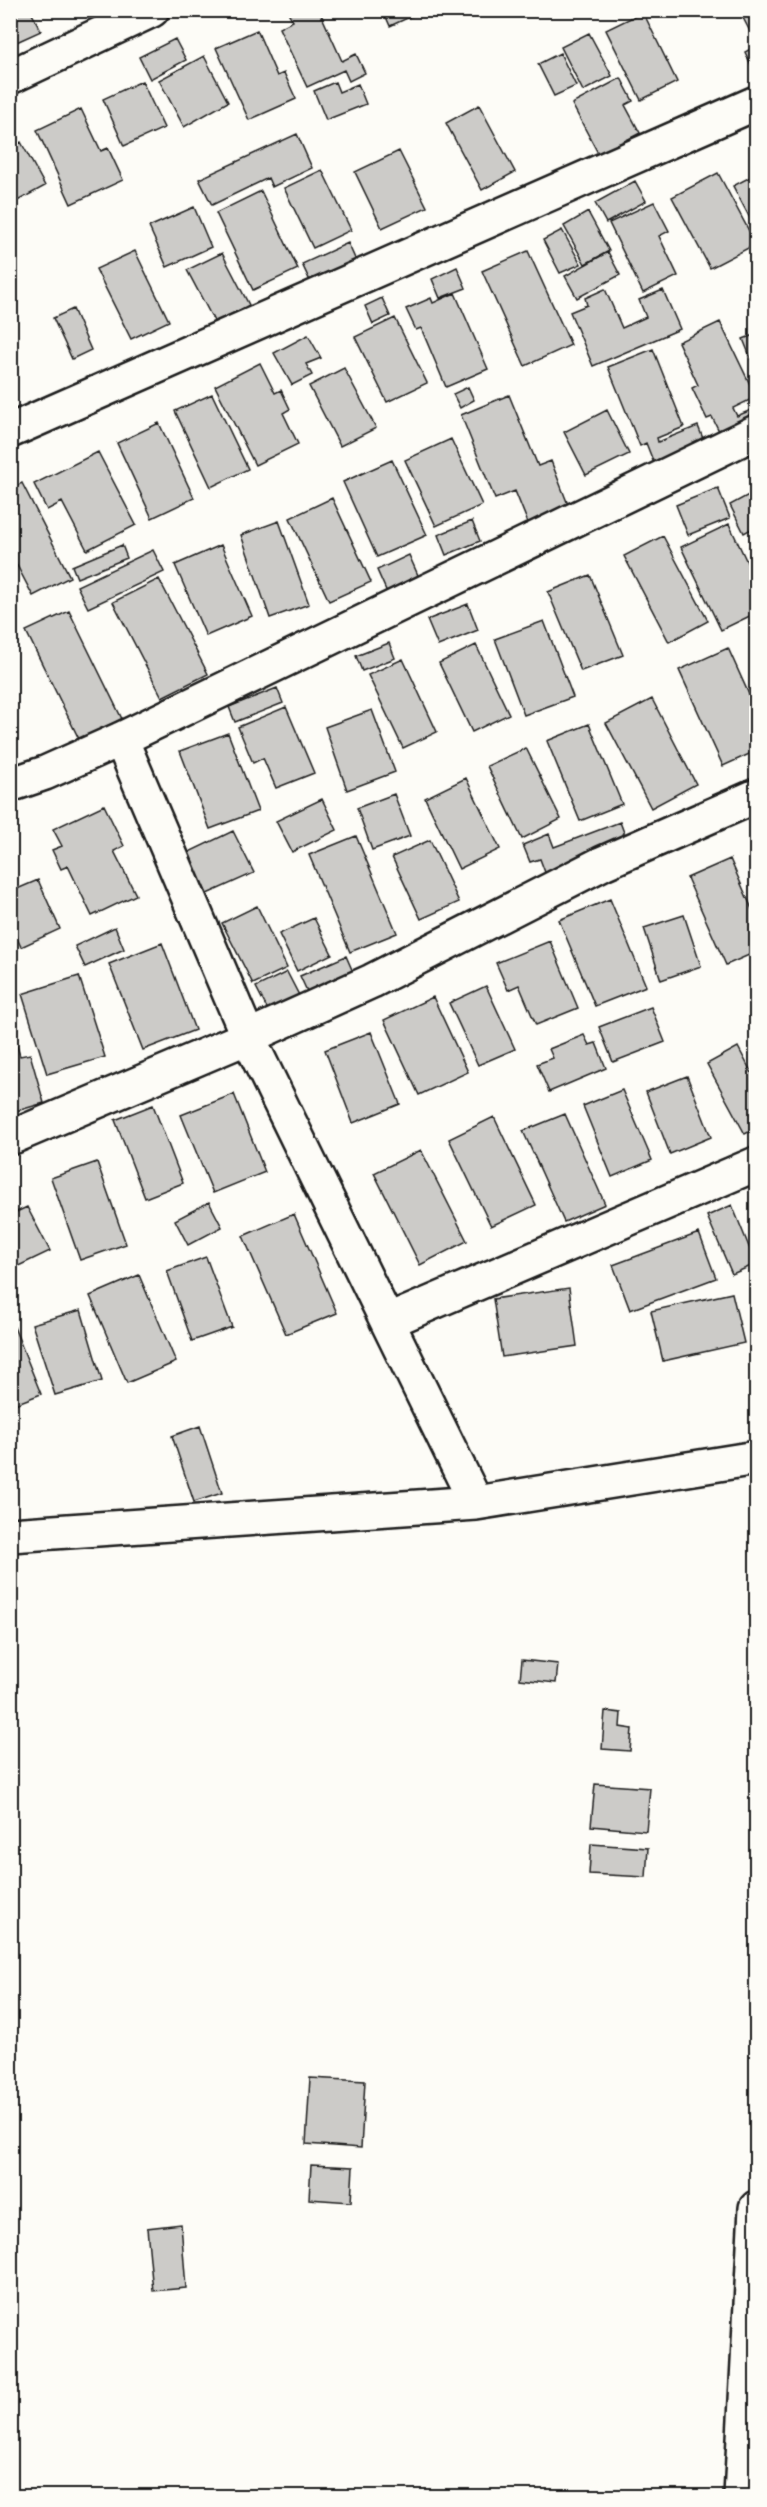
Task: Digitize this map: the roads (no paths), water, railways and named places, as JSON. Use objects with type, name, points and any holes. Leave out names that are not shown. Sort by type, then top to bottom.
[{"type":"street","points":[[10,76],[152,10]]},
{"type":"street","points":[[10,431],[756,103]]},
{"type":"street","points":[[10,785],[45,773],[121,739],[756,432]]},
{"type":"street","points":[[121,739],[248,1037],[389,1321],[476,1503]]},
{"type":"street","points":[[10,1138],[248,1037],[372,981],[603,863],[756,796]]},
{"type":"street","points":[[389,1321],[756,1164]]},
{"type":"street","points":[[10,1535],[476,1503],[756,1458]]},
{"type":"street","points":[[741,2496],[756,2208]]}]
